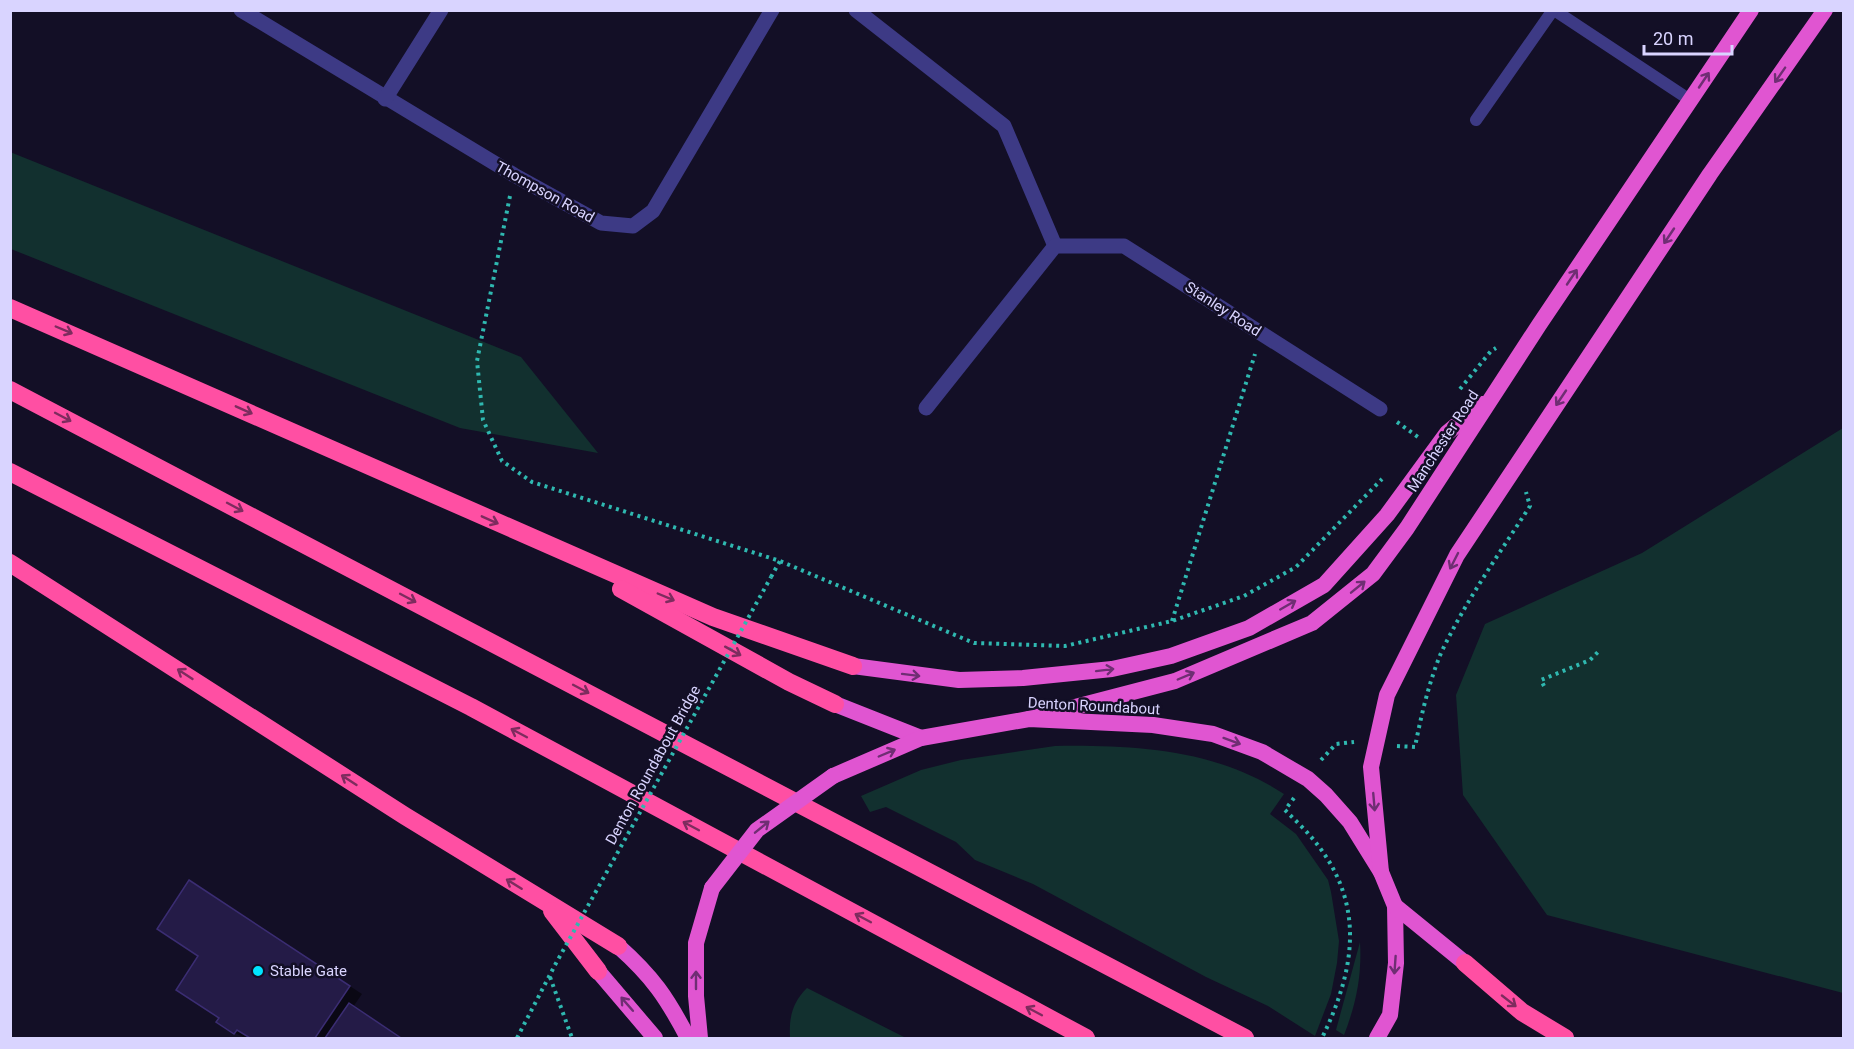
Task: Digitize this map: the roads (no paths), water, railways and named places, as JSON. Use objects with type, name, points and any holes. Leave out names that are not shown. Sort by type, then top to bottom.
[{"type":"highway","name":"Manchester Road","points":[[1029,719],[1175,681],[1312,623],[1373,574],[1407,528],[1751,10]]},
{"type":"highway","points":[[1381,872],[1371,767],[1388,695],[1457,555],[1710,174],[1825,10]]},
{"type":"highway","points":[[10,308],[713,617],[854,666],[959,680],[1034,677],[1112,669],[1171,656],[1249,628],[1324,585],[1387,515],[1447,433],[1495,393]]},
{"type":"highway","points":[[10,390],[1245,1038]]},
{"type":"highway","points":[[10,472],[471,707],[1086,1038]]},
{"type":"highway","points":[[536,541],[789,682],[835,704],[921,738]]},
{"type":"highway","points":[[10,564],[546,904],[618,946],[645,970],[667,997],[688,1038]]},
{"type":"highway","name":"Denton Roundabout","points":[[700,1038],[696,996],[696,944],[712,888],[757,830],[833,776],[921,738],[1029,719],[1153,725],[1214,734],[1263,752],[1308,779],[1350,822],[1381,872],[1395,906],[1396,963],[1390,1015],[1377,1038]]},
{"type":"highway","points":[[546,904],[598,971],[655,1038]]},
{"type":"highway","points":[[1395,906],[1522,1012],[1565,1038]]},
{"type":"street","name":"Thompson Road","points":[[241,10],[514,176],[601,223],[633,226],[653,211],[772,10]]},
{"type":"street","points":[[385,99],[441,10]]},
{"type":"street","points":[[856,10],[1004,126],[1055,246],[926,408]]},
{"type":"street","name":"Stanley Road","points":[[1055,246],[1124,246],[1380,409]]},
{"type":"lane","points":[[1476,120],[1554,10],[1690,100]]},
{"type":"place","name":"Stable Gate","points":[[258,971]]}]
